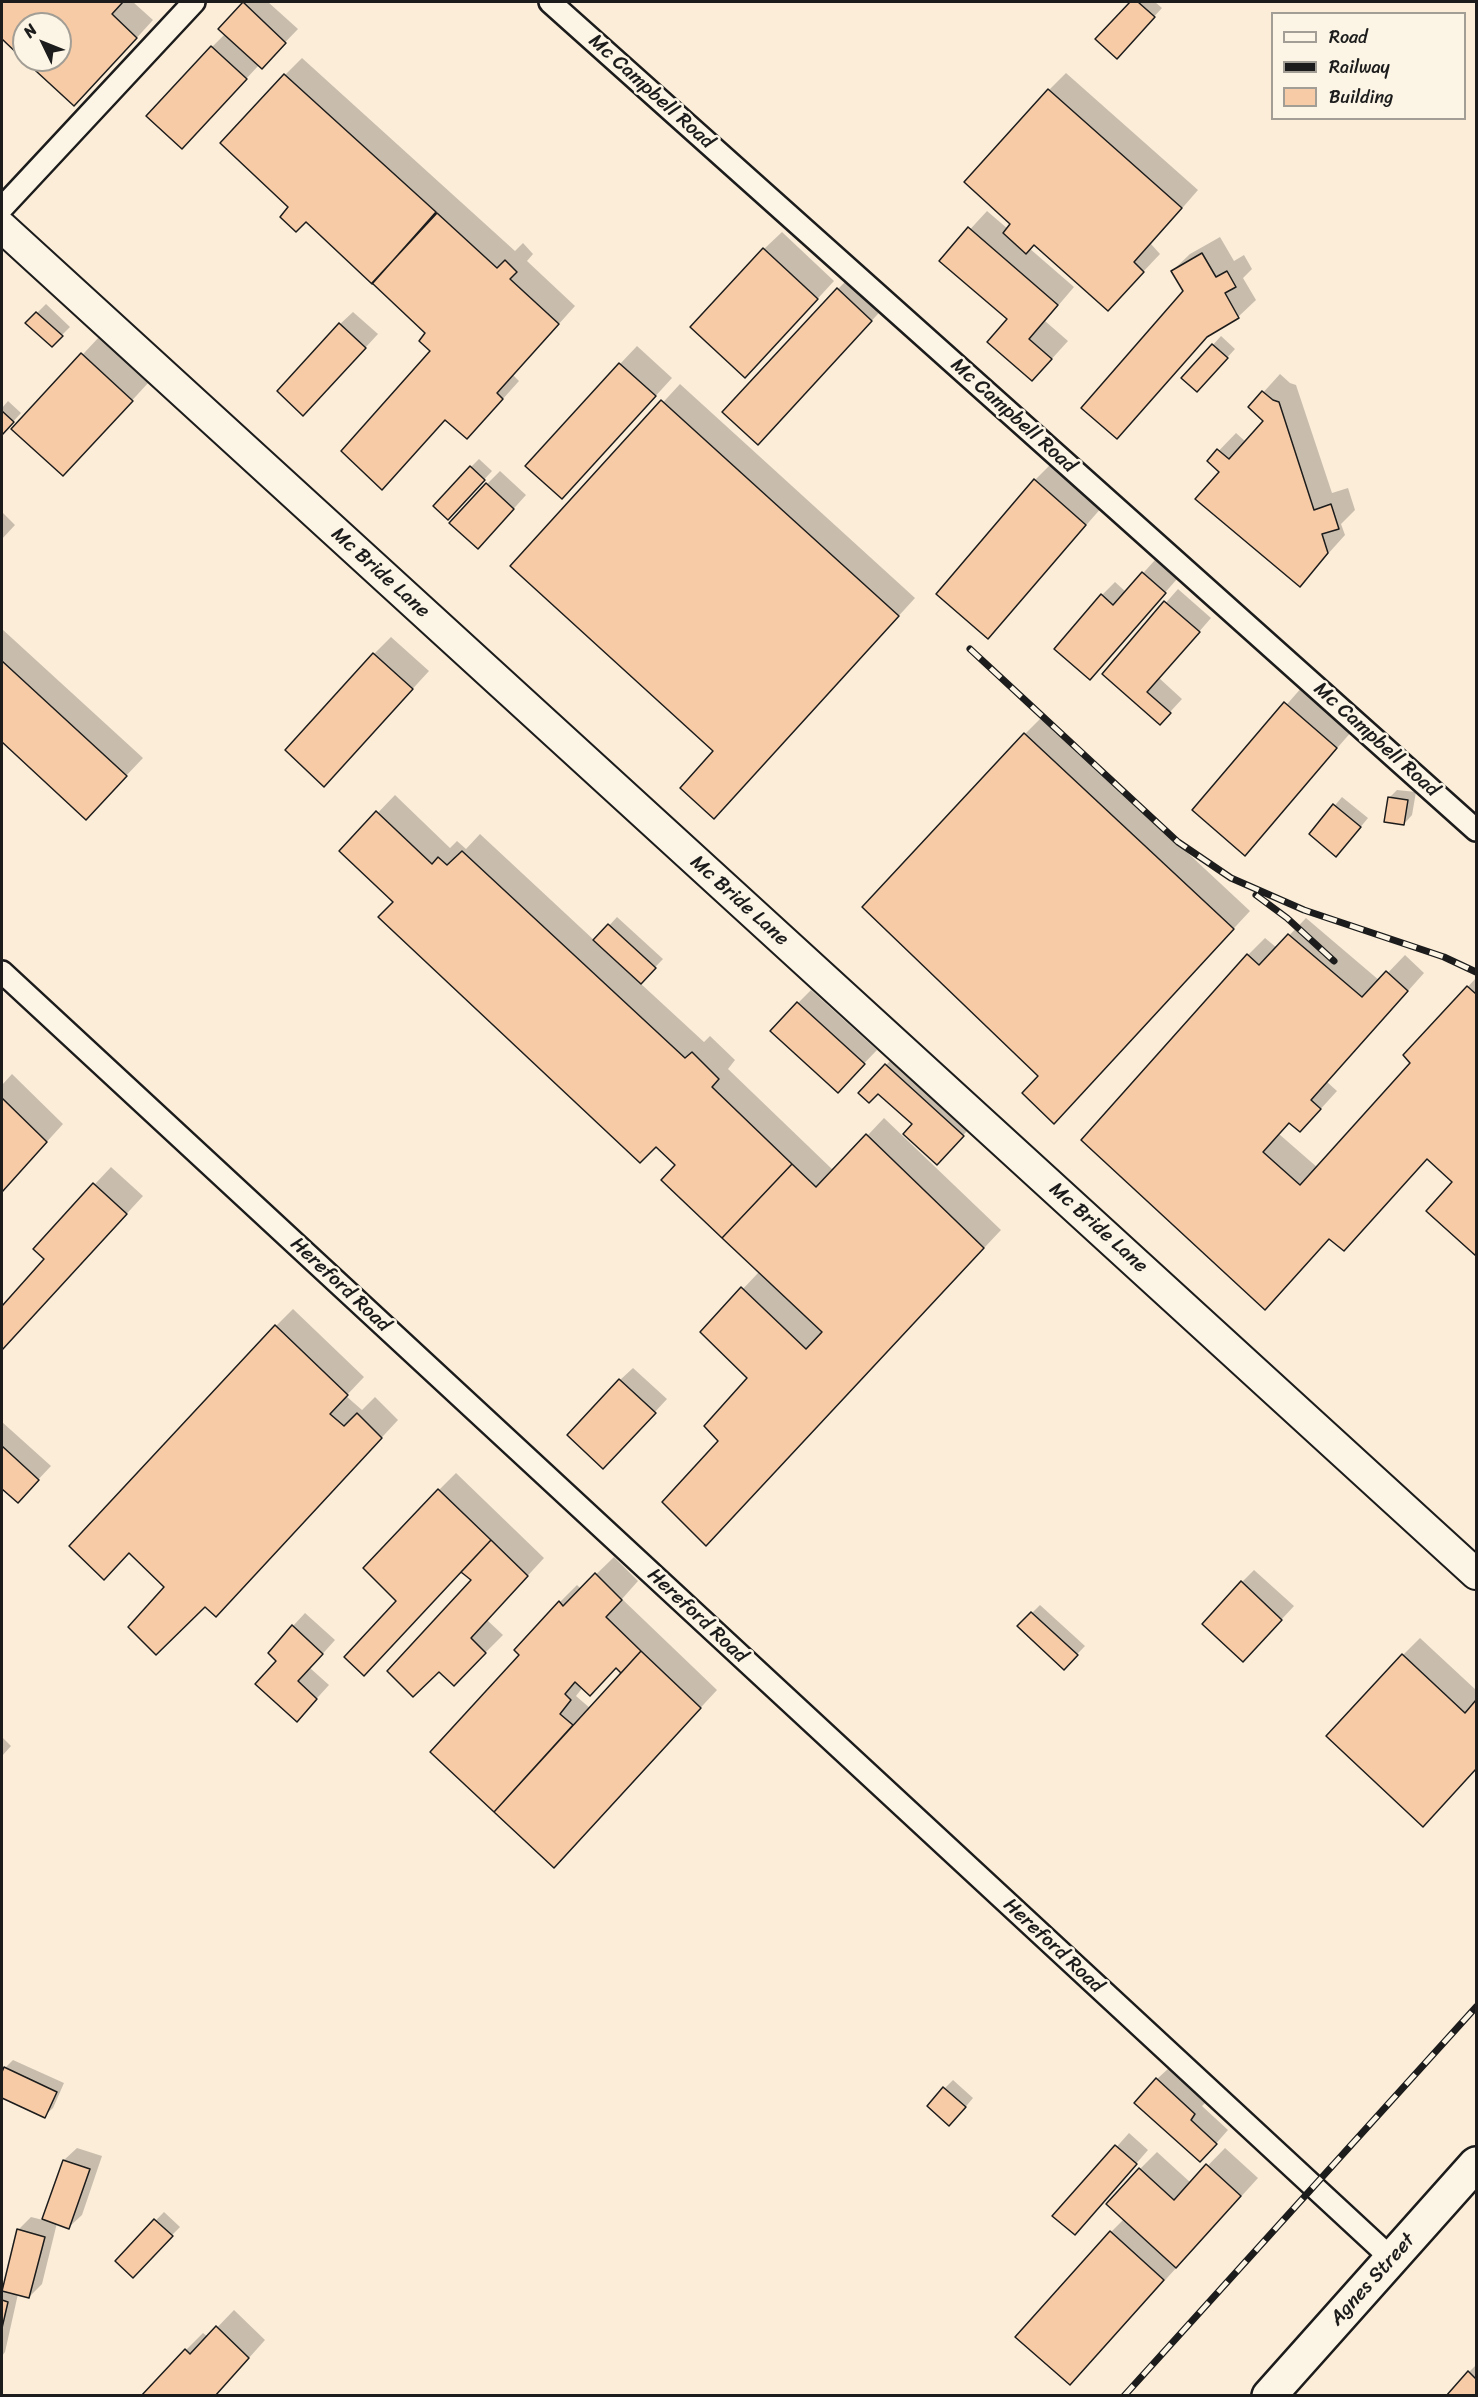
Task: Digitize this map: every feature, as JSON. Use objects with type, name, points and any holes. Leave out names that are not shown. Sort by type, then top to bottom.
[{"type":"main road","name":"Agnes Street","points":[[1269,2396],[1476,2164]]},
{"type":"street","points":[[2,208],[194,2]]},
{"type":"street","name":"Mc Campbell Road","points":[[550,2],[1476,830]]},
{"type":"street","name":"Mc Bride Lane","points":[[2,227],[1476,1574]]},
{"type":"street","name":"Hereford Road","points":[[2,972],[1392,2259]]},
{"type":"building","points":[[2,2],[123,2],[112,14],[137,38],[74,106],[37,72],[72,72],[72,12],[12,12],[12,49],[2,39]]},
{"type":"building","points":[[243,2],[286,43],[262,69],[218,29]]},
{"type":"building","points":[[1130,2],[1138,2],[1155,17],[1117,59],[1095,39]]},
{"type":"building","points":[[211,46],[247,79],[182,149],[146,116]]},
{"type":"building","points":[[284,74],[436,212],[372,284],[306,222],[296,232],[280,217],[288,207],[220,143]]},
{"type":"building","points":[[1048,89],[1182,208],[1134,262],[1144,272],[1108,311],[1034,245],[1026,254],[1003,233],[1010,224],[964,182]]},
{"type":"building","points":[[437,213],[497,268],[505,260],[517,272],[510,279],[559,324],[497,393],[503,399],[467,439],[445,420],[382,490],[341,451],[430,351],[419,341],[425,333],[372,283]]},
{"type":"building","points":[[968,227],[1058,305],[1029,339],[1052,359],[1032,381],[987,342],[1007,319],[939,261]]},
{"type":"building","points":[[763,248],[818,299],[745,378],[690,327]]},
{"type":"building","points":[[1202,253],[1216,277],[1227,271],[1236,287],[1225,293],[1239,318],[1207,337],[1117,439],[1081,408],[1183,291],[1171,271]]},
{"type":"building","points":[[837,288],[872,321],[758,445],[722,412]]},
{"type":"building","points":[[36,312],[63,336],[52,347],[25,323]]},
{"type":"building","points":[[339,323],[366,348],[303,416],[277,391]]},
{"type":"building","points":[[1212,344],[1228,358],[1197,392],[1181,378]]},
{"type":"building","points":[[81,353],[133,401],[63,476],[11,429]]},
{"type":"building","points":[[619,363],[656,396],[562,499],[525,466]]},
{"type":"building","points":[[1262,391],[1279,402],[1314,510],[1331,504],[1339,529],[1322,534],[1328,553],[1300,587],[1195,499],[1219,472],[1207,461],[1217,449],[1229,459],[1263,421],[1248,407]]},
{"type":"building","points":[[661,400],[899,616],[714,819],[680,788],[713,751],[510,566]]},
{"type":"building","points":[[2,411],[14,422],[2,435]]},
{"type":"building","points":[[470,466],[485,480],[448,520],[433,506]]},
{"type":"building","points":[[1034,479],[1086,525],[988,639],[936,594]]},
{"type":"building","points":[[486,483],[514,509],[478,549],[449,523]]},
{"type":"building","points":[[1142,572],[1166,593],[1090,680],[1054,649],[1101,594],[1113,605]]},
{"type":"building","points":[[1164,601],[1200,632],[1147,692],[1171,713],[1160,725],[1102,674]]},
{"type":"building","points":[[373,653],[413,689],[324,787],[285,750]]},
{"type":"building","points":[[2,661],[127,776],[86,820],[2,742]]},
{"type":"building","points":[[1284,702],[1337,748],[1245,856],[1192,810]]},
{"type":"building","points":[[1024,733],[1234,929],[1054,1124],[1022,1093],[1038,1076],[862,907]]},
{"type":"building","points":[[1388,797],[1408,800],[1404,825],[1384,822]]},
{"type":"building","points":[[1333,804],[1361,827],[1336,857],[1309,834]]},
{"type":"building","points":[[376,811],[432,864],[438,857],[447,865],[462,851],[685,1058],[692,1052],[719,1079],[712,1087],[792,1164],[722,1238],[661,1180],[675,1165],[656,1147],[640,1163],[378,917],[393,902],[339,851]]},
{"type":"building","points":[[608,924],[656,968],[641,984],[593,940]]},
{"type":"building","points":[[1288,934],[1362,997],[1386,971],[1408,991],[1311,1100],[1321,1109],[1300,1132],[1289,1123],[1263,1152],[1300,1185],[1410,1063],[1403,1055],[1467,986],[1476,994],[1476,1256],[1426,1211],[1452,1182],[1427,1159],[1344,1251],[1329,1239],[1265,1310],[1081,1140],[1247,954],[1259,965]]},
{"type":"building","points":[[797,1002],[865,1064],[838,1093],[770,1031]]},
{"type":"building","points":[[885,1064],[964,1136],[937,1165],[903,1134],[912,1124],[878,1094],[869,1103],[858,1093]]},
{"type":"building","points":[[2,1098],[47,1142],[2,1192]]},
{"type":"building","points":[[866,1134],[984,1248],[706,1546],[662,1502],[718,1441],[704,1426],[747,1378],[700,1332],[741,1287],[806,1349],[822,1332],[722,1238],[792,1164],[816,1187]]},
{"type":"building","points":[[93,1183],[127,1214],[2,1350],[2,1306],[44,1259],[33,1249]]},
{"type":"building","points":[[275,1325],[348,1395],[330,1414],[344,1426],[357,1413],[382,1438],[216,1617],[205,1607],[156,1655],[128,1627],[164,1587],[129,1553],[104,1580],[69,1546]]},
{"type":"building","points":[[619,1379],[656,1413],[603,1469],[567,1435]]},
{"type":"building","points":[[2,1446],[39,1480],[18,1503],[2,1489]]},
{"type":"building","points":[[438,1489],[491,1540],[364,1676],[344,1657],[396,1601],[363,1568]]},
{"type":"building","points":[[491,1540],[528,1576],[471,1638],[486,1653],[454,1686],[439,1672],[413,1697],[387,1671],[471,1580],[461,1572]]},
{"type":"building","points":[[595,1573],[622,1600],[606,1617],[641,1651],[621,1673],[616,1668],[590,1696],[575,1682],[565,1694],[571,1700],[560,1714],[573,1725],[494,1812],[430,1752],[519,1655],[514,1650],[559,1601],[563,1606]]},
{"type":"building","points":[[1241,1581],[1282,1620],[1243,1662],[1202,1624]]},
{"type":"building","points":[[1031,1612],[1078,1655],[1064,1670],[1017,1626]]},
{"type":"building","points":[[292,1625],[323,1654],[298,1681],[317,1699],[297,1722],[255,1684],[276,1661],[268,1653]]},
{"type":"building","points":[[641,1651],[701,1708],[554,1868],[494,1812]]},
{"type":"building","points":[[1402,1654],[1465,1713],[1476,1700],[1476,1769],[1423,1827],[1326,1736]]},
{"type":"building","points":[[4,2067],[57,2092],[45,2118],[2,2098]]},
{"type":"building","points":[[1156,2078],[1195,2114],[1191,2120],[1217,2144],[1200,2162],[1134,2103]]},
{"type":"building","points":[[943,2087],[966,2107],[949,2126],[927,2106]]},
{"type":"building","points":[[1115,2145],[1137,2164],[1075,2235],[1052,2216]]},
{"type":"building","points":[[63,2160],[90,2169],[69,2229],[42,2219]]},
{"type":"building","points":[[1206,2164],[1241,2196],[1176,2268],[1106,2204],[1139,2168],[1174,2200]]},
{"type":"building","points":[[154,2219],[173,2236],[133,2278],[115,2261]]},
{"type":"building","points":[[17,2229],[45,2237],[29,2298],[2,2291]]},
{"type":"building","points":[[1110,2231],[1164,2280],[1070,2385],[1015,2337]]},
{"type":"building","points":[[2,2300],[8,2302],[2,2328]]},
{"type":"building","points":[[216,2326],[249,2358],[215,2396],[141,2396],[185,2349],[190,2354]]},
{"type":"building","points":[[1468,2371],[1476,2379],[1476,2396],[1446,2396]]},
{"type":"railway","points":[[970,649],[1178,842],[1231,878],[1304,910],[1444,957],[1476,972]]},
{"type":"railway","points":[[1256,895],[1287,918],[1334,961]]},
{"type":"railway","points":[[1124,2396],[1476,2007]]}]
